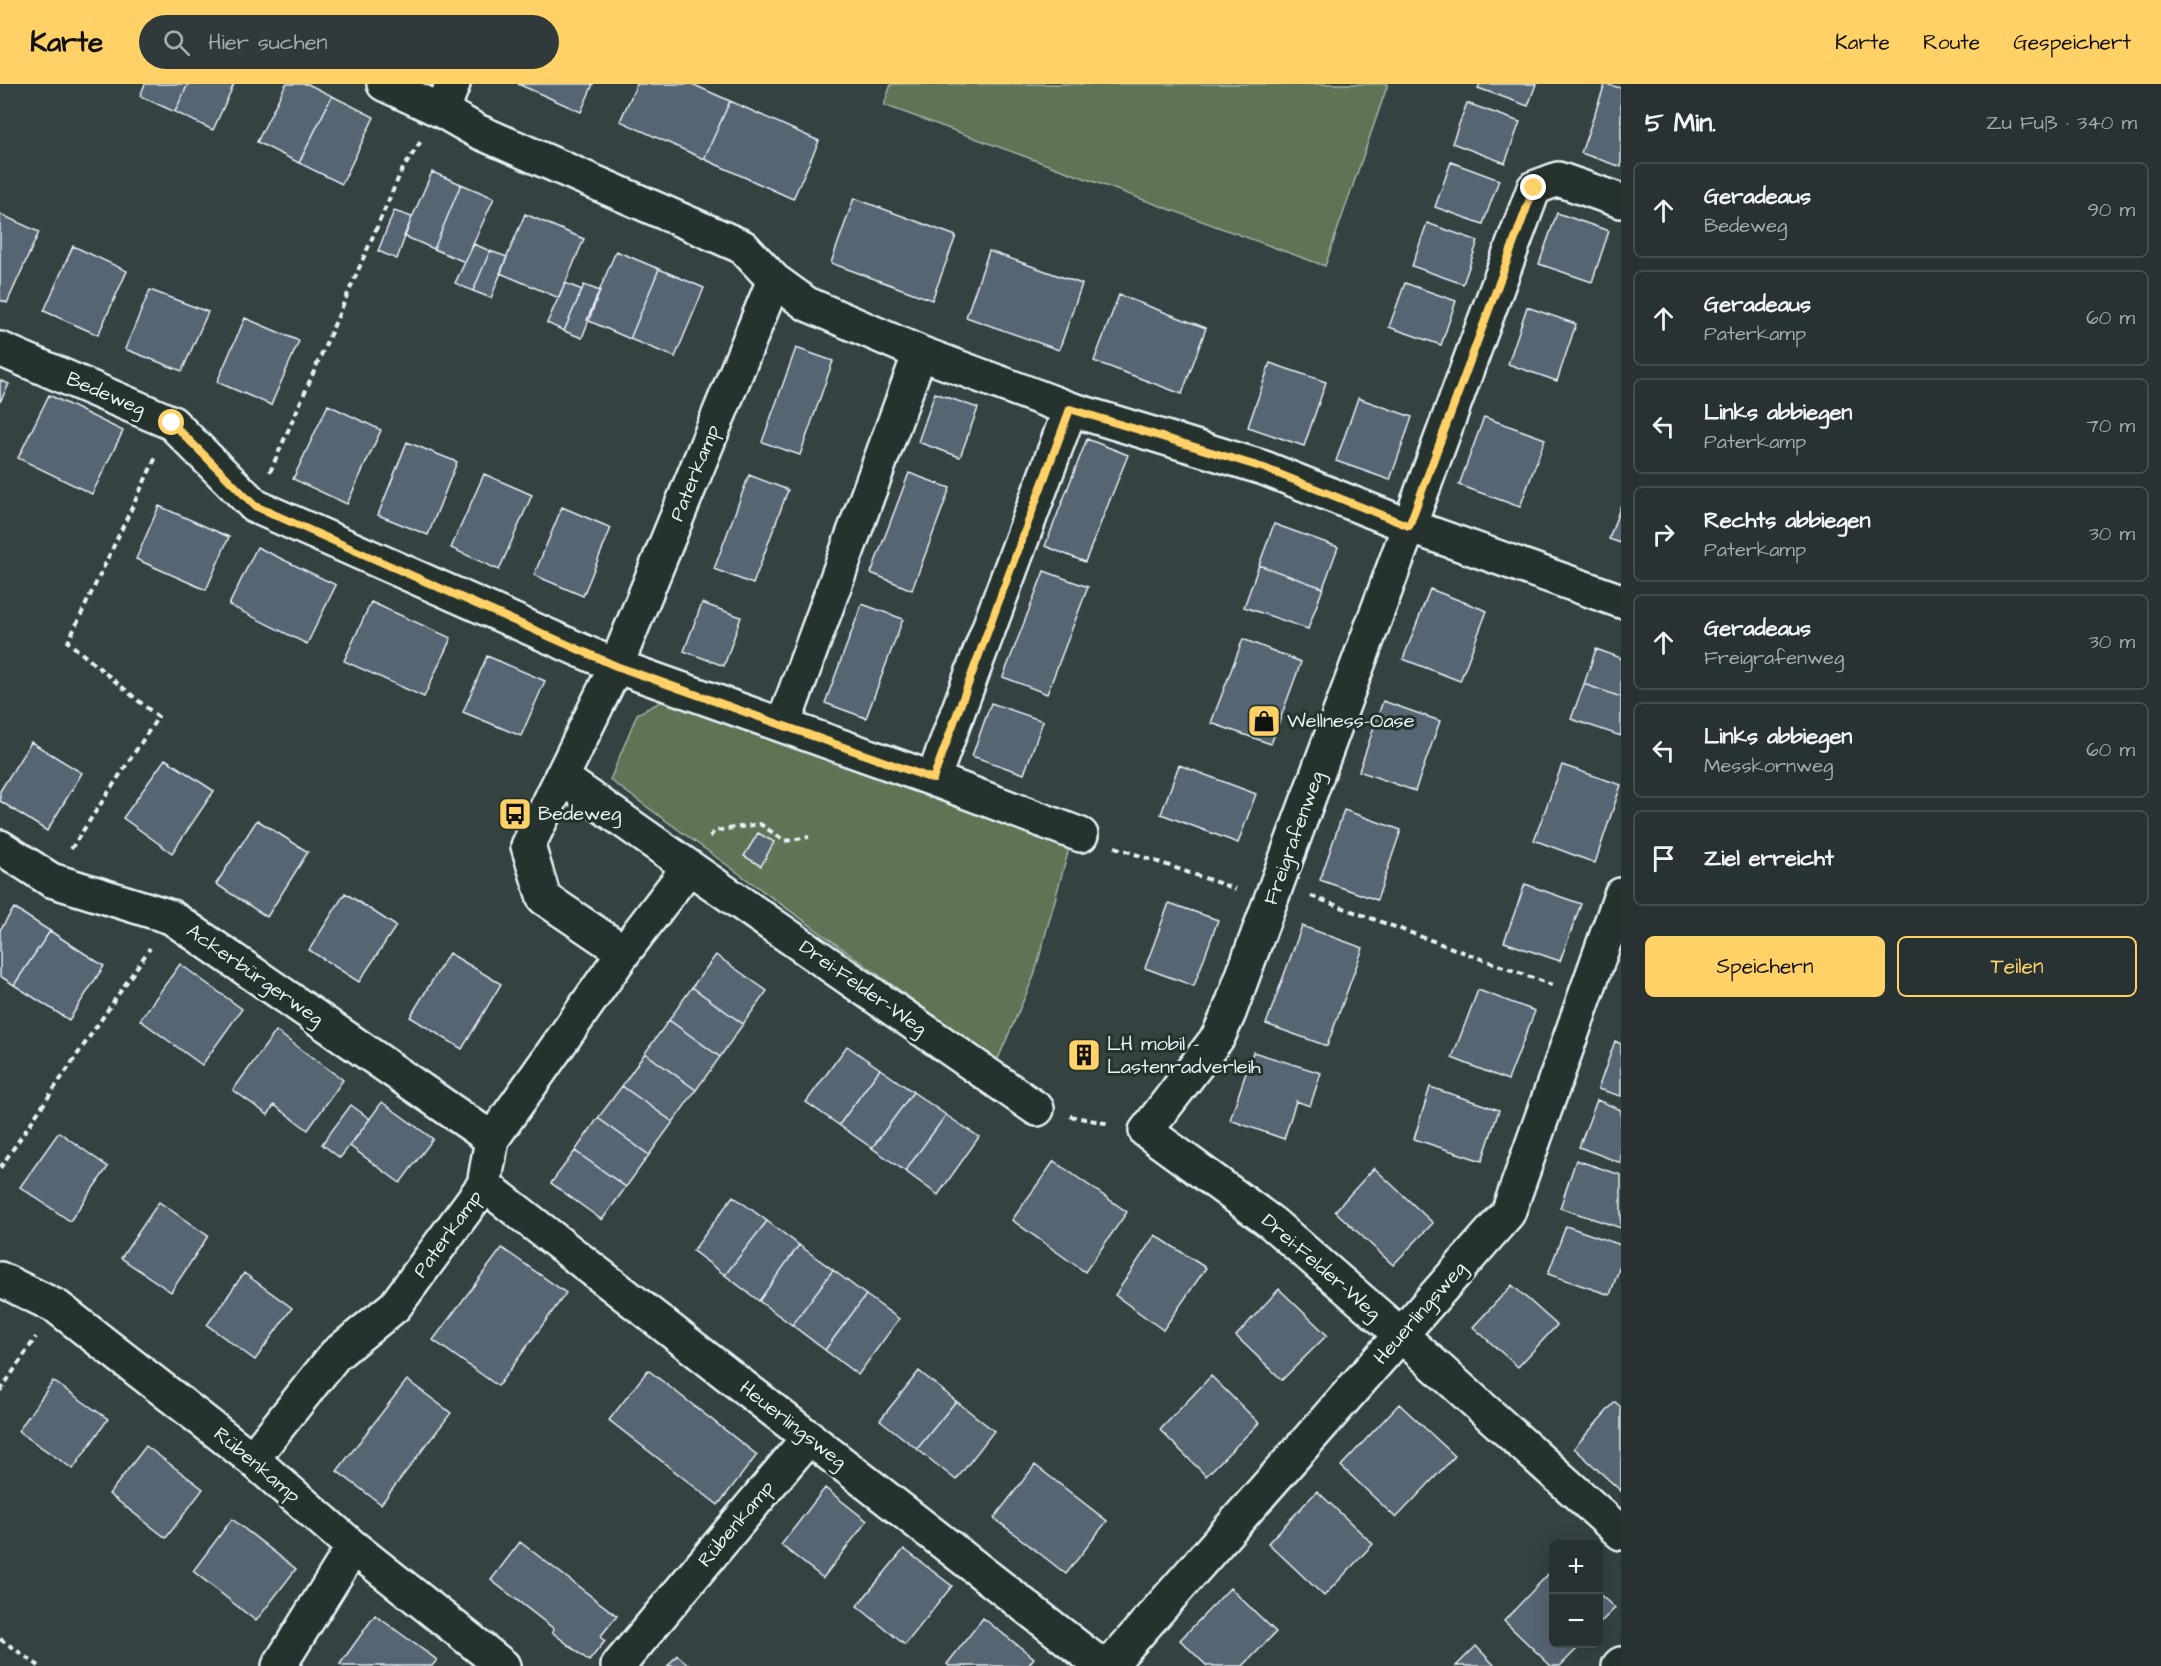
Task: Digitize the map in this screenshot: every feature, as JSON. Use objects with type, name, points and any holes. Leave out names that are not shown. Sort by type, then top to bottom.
[{"type":"street","points":[[384,84],[447,97],[477,131],[743,247],[774,280],[807,304],[920,353],[1070,409],[1264,468],[1409,526],[1621,601]]},
{"type":"street","name":"Freigrafenweg","points":[[1146,1131],[1218,1037],[1229,1013],[1534,188],[1558,179],[1621,201]]},
{"type":"street","name":"Paterkamp","points":[[624,952],[544,898],[528,846],[616,666],[774,280]]},
{"type":"street","name":"Bedeweg","points":[[0,349],[172,423],[255,506],[616,666]]},
{"type":"street","points":[[783,725],[920,353]]},
{"type":"street","points":[[933,779],[1070,409]]},
{"type":"street","points":[[616,666],[933,779],[1081,835]]},
{"type":"street","points":[[561,777],[689,867]]},
{"type":"street","name":"Ackerbürgerweg","points":[[0,847],[51,880],[171,917],[492,1139]]},
{"type":"street","name":"Paterkamp","points":[[252,1459],[335,1355],[395,1306],[484,1185],[492,1139],[624,952],[689,867]]},
{"type":"street","name":"Drei-Felder-Weg","points":[[689,867],[1037,1109]]},
{"type":"street","name":"Heuerlingsweg","points":[[1108,1666],[1508,1213],[1621,895]]},
{"type":"street","name":"Drei-Felder-Weg","points":[[1146,1131],[1272,1223],[1401,1335],[1621,1533]]},
{"type":"street","name":"Heuerlingsweg","points":[[484,1185],[1102,1666]]},
{"type":"street","name":"Rübenkamp","points":[[0,1280],[57,1307],[252,1459],[353,1547],[503,1666]]},
{"type":"street","name":"Rübenkamp","points":[[618,1666],[808,1437]]},
{"type":"street","points":[[279,1666],[353,1547]]},
{"type":"path","points":[[255,506],[401,172],[447,97]]},
{"type":"path","points":[[51,880],[158,717],[68,642],[172,423]]},
{"type":"path","points":[[689,867],[714,831],[760,824],[785,841],[808,837]]},
{"type":"path","points":[[1081,835],[1274,892],[1585,997]]},
{"type":"path","points":[[0,1168],[171,917]]},
{"type":"path","points":[[1037,1109],[1146,1131]]},
{"type":"path","points":[[0,1391],[57,1307]]},
{"type":"path","points":[[0,1639],[39,1666]]},
{"type":"green space","points":[[891,84],[1388,84],[1325,266],[884,105]]},
{"type":"green space","points":[[670,697],[1070,845],[1034,976],[997,1061],[610,780],[637,714]]},
{"type":"building","points":[[145,84],[188,84],[175,112],[140,96]]},
{"type":"building","points":[[188,84],[234,84],[213,130],[175,112]]},
{"type":"building","points":[[286,84],[308,84],[332,96],[299,163],[257,142]]},
{"type":"building","points":[[518,84],[593,84],[581,112]]},
{"type":"building","points":[[637,84],[692,84],[730,101],[704,159],[620,121]]},
{"type":"building","points":[[1480,84],[1536,84],[1528,106],[1478,88]]},
{"type":"building","points":[[1605,84],[1621,88],[1621,167],[1581,153]]},
{"type":"building","points":[[332,96],[374,117],[342,184],[299,163]]},
{"type":"building","points":[[730,101],[819,141],[793,199],[704,159]]},
{"type":"building","points":[[1467,103],[1520,122],[1505,163],[1452,143]]},
{"type":"building","points":[[1451,162],[1499,180],[1483,224],[1435,207]]},
{"type":"building","points":[[432,172],[461,184],[434,249],[404,236]]},
{"type":"building","points":[[461,184],[494,198],[465,262],[434,249]]},
{"type":"building","points":[[854,198],[956,236],[932,300],[831,263]]},
{"type":"building","points":[[394,211],[412,217],[397,259],[378,251]]},
{"type":"building","points":[[1557,213],[1609,231],[1592,282],[1539,264]]},
{"type":"building","points":[[0,214],[39,232],[7,303],[0,300]]},
{"type":"building","points":[[525,214],[584,239],[559,298],[500,273]]},
{"type":"building","points":[[1427,223],[1478,241],[1463,284],[1412,266]]},
{"type":"building","points":[[474,244],[490,251],[473,291],[455,283]]},
{"type":"building","points":[[73,246],[127,271],[98,335],[44,311]]},
{"type":"building","points":[[490,251],[507,257],[491,298],[473,291]]},
{"type":"building","points":[[616,251],[659,269],[630,339],[587,320]]},
{"type":"building","points":[[989,251],[1082,284],[1059,350],[966,317]]},
{"type":"building","points":[[659,269],[704,288],[675,357],[630,339]]},
{"type":"building","points":[[565,283],[582,290],[564,331],[547,323]]},
{"type":"building","points":[[1405,283],[1456,301],[1441,345],[1389,327]]},
{"type":"building","points":[[584,285],[600,291],[582,338],[564,331]]},
{"type":"building","points":[[150,290],[208,312],[182,371],[125,349]]},
{"type":"building","points":[[1119,295],[1206,328],[1182,394],[1094,361]]},
{"type":"building","points":[[1527,307],[1576,324],[1557,381],[1508,364]]},
{"type":"building","points":[[245,318],[299,341],[271,405],[217,382]]},
{"type":"building","points":[[796,348],[833,361],[800,455],[762,442]]},
{"type":"building","points":[[1270,363],[1326,382],[1304,446],[1248,427]]},
{"type":"building","points":[[0,380],[9,384],[0,402]]},
{"type":"building","points":[[935,393],[978,408],[960,457],[918,442]]},
{"type":"building","points":[[49,395],[123,431],[92,494],[18,458]]},
{"type":"building","points":[[1358,398],[1412,417],[1390,480],[1336,461]]},
{"type":"building","points":[[328,405],[381,430],[347,504],[293,479]]},
{"type":"building","points":[[1484,417],[1545,439],[1520,507],[1459,485]]},
{"type":"building","points":[[1087,439],[1128,455],[1085,562],[1045,546]]},
{"type":"building","points":[[407,442],[457,462],[428,535],[378,515]]},
{"type":"building","points":[[909,473],[950,488],[912,590],[871,573]]},
{"type":"building","points":[[484,474],[532,495],[499,570],[451,548]]},
{"type":"building","points":[[749,475],[788,490],[753,584],[714,569]]},
{"type":"building","points":[[1621,505],[1621,543],[1609,539]]},
{"type":"building","points":[[159,506],[229,537],[206,590],[136,559]]},
{"type":"building","points":[[562,507],[611,528],[583,596],[534,575]]},
{"type":"building","points":[[1274,524],[1338,547],[1323,588],[1259,565]]},
{"type":"building","points":[[257,547],[336,585],[307,644],[229,605]]},
{"type":"building","points":[[1259,565],[1323,588],[1308,629],[1244,607]]},
{"type":"building","points":[[1044,571],[1088,587],[1047,694],[1003,677]]},
{"type":"building","points":[[1430,589],[1487,611],[1460,681],[1403,659]]},
{"type":"building","points":[[371,602],[451,638],[424,697],[344,661]]},
{"type":"building","points":[[702,603],[741,617],[724,666],[684,651]]},
{"type":"building","points":[[862,604],[903,619],[866,718],[825,703]]},
{"type":"building","points":[[1243,639],[1301,662],[1271,744],[1211,723]]},
{"type":"building","points":[[1596,649],[1621,658],[1621,697],[1584,684]]},
{"type":"building","points":[[487,656],[545,681],[521,736],[463,712]]},
{"type":"building","points":[[1584,684],[1621,697],[1621,736],[1571,719]]},
{"type":"building","points":[[1383,701],[1440,721],[1415,791],[1359,771]]},
{"type":"building","points":[[991,703],[1043,721],[1024,774],[972,756]]},
{"type":"building","points":[[31,742],[82,773],[47,831],[0,801],[0,791]]},
{"type":"building","points":[[165,759],[214,791],[172,853],[123,818]]},
{"type":"building","points":[[1179,765],[1256,794],[1238,843],[1161,814]]},
{"type":"building","points":[[1562,765],[1621,785],[1595,863],[1534,840]]},
{"type":"building","points":[[1344,810],[1401,830],[1377,900],[1320,880]]},
{"type":"building","points":[[257,820],[308,852],[267,917],[216,884]]},
{"type":"building","points":[[758,833],[774,842],[761,866],[744,856]]},
{"type":"building","points":[[1525,884],[1581,904],[1560,961],[1504,942]]},
{"type":"building","points":[[345,893],[396,926],[359,982],[309,950]]},
{"type":"building","points":[[1169,903],[1218,920],[1194,986],[1145,968]]},
{"type":"building","points":[[14,908],[50,931],[14,985],[0,976],[0,930]]},
{"type":"building","points":[[1302,926],[1363,948],[1327,1046],[1266,1024]]},
{"type":"building","points":[[50,931],[104,966],[69,1020],[14,985]]},
{"type":"building","points":[[449,953],[501,984],[462,1049],[410,1017]]},
{"type":"building","points":[[716,955],[767,991],[743,1024],[692,987]]},
{"type":"building","points":[[180,964],[242,1009],[202,1065],[140,1020]]},
{"type":"building","points":[[692,987],[743,1024],[720,1057],[669,1020]]},
{"type":"building","points":[[1478,990],[1535,1011],[1508,1080],[1452,1058]]},
{"type":"building","points":[[669,1020],[720,1057],[696,1090],[645,1053]]},
{"type":"building","points":[[276,1031],[343,1080],[308,1130],[274,1105],[268,1115],[233,1090]]},
{"type":"building","points":[[1615,1041],[1621,1044],[1621,1096],[1598,1089]]},
{"type":"building","points":[[847,1046],[880,1069],[839,1125],[806,1102]]},
{"type":"building","name":"LH mobil - Lastenradverleih","points":[[1080,1047],[1092,1059],[1088,1063],[1076,1051]]},
{"type":"building","points":[[1253,1052],[1321,1073],[1310,1106],[1296,1101],[1284,1139],[1230,1120]]},
{"type":"building","points":[[645,1053],[696,1090],[673,1122],[622,1086]]},
{"type":"building","points":[[880,1069],[913,1092],[872,1148],[839,1125]]},
{"type":"building","points":[[622,1086],[673,1122],[649,1155],[598,1118]]},
{"type":"building","points":[[1430,1087],[1499,1110],[1482,1161],[1414,1139]]},
{"type":"building","points":[[913,1092],[946,1115],[905,1171],[872,1148]]},
{"type":"building","points":[[1597,1100],[1621,1110],[1621,1163],[1579,1147]]},
{"type":"building","points":[[382,1102],[433,1139],[400,1183],[350,1146]]},
{"type":"building","points":[[351,1105],[370,1119],[340,1158],[322,1144]]},
{"type":"building","points":[[946,1115],[979,1137],[938,1195],[905,1171]]},
{"type":"building","points":[[598,1118],[649,1155],[626,1187],[575,1151]]},
{"type":"building","points":[[59,1132],[108,1167],[70,1221],[20,1187]]},
{"type":"building","points":[[575,1151],[626,1187],[602,1220],[551,1183]]},
{"type":"building","points":[[1576,1160],[1621,1175],[1621,1228],[1560,1208]]},
{"type":"building","points":[[1054,1161],[1127,1212],[1085,1272],[1012,1220]]},
{"type":"building","points":[[1374,1168],[1433,1223],[1393,1265],[1335,1211]]},
{"type":"building","points":[[733,1196],[767,1221],[725,1275],[693,1251]]},
{"type":"building","points":[[159,1202],[208,1236],[171,1292],[121,1258]]},
{"type":"building","points":[[767,1221],[799,1245],[759,1301],[725,1275]]},
{"type":"building","points":[[1566,1226],[1621,1245],[1621,1263],[1610,1295],[1548,1274]]},
{"type":"building","points":[[1155,1235],[1206,1268],[1163,1330],[1115,1295]]},
{"type":"building","points":[[799,1245],[833,1270],[792,1325],[759,1301]]},
{"type":"building","points":[[502,1248],[566,1293],[498,1386],[433,1340]]},
{"type":"building","points":[[833,1270],[866,1295],[825,1350],[792,1325]]},
{"type":"building","points":[[244,1273],[292,1308],[255,1360],[207,1325]]},
{"type":"building","points":[[1512,1285],[1557,1325],[1518,1367],[1473,1327]]},
{"type":"building","points":[[1279,1289],[1327,1335],[1282,1380],[1236,1336]]},
{"type":"building","points":[[866,1295],[899,1319],[858,1375],[825,1350]]},
{"type":"building","points":[[648,1370],[757,1455],[718,1505],[609,1420]]},
{"type":"building","points":[[919,1371],[956,1401],[917,1449],[880,1420]]},
{"type":"building","points":[[1211,1376],[1259,1423],[1206,1476],[1160,1430]]},
{"type":"building","points":[[407,1380],[451,1413],[381,1504],[337,1471]]},
{"type":"building","points":[[53,1381],[108,1419],[73,1469],[18,1431]]},
{"type":"building","points":[[956,1401],[994,1431],[956,1480],[917,1449]]},
{"type":"building","points":[[1615,1402],[1621,1407],[1621,1491],[1574,1448]]},
{"type":"building","points":[[1399,1404],[1455,1456],[1396,1518],[1341,1466]]},
{"type":"building","points":[[146,1446],[203,1489],[166,1538],[109,1494]]},
{"type":"building","points":[[1035,1465],[1107,1521],[1066,1574],[994,1518]]},
{"type":"building","points":[[825,1488],[867,1521],[823,1578],[781,1545]]},
{"type":"building","points":[[1317,1491],[1373,1544],[1324,1596],[1268,1543]]},
{"type":"building","points":[[232,1519],[296,1569],[256,1621],[193,1571]]},
{"type":"building","points":[[520,1542],[617,1616],[600,1637],[605,1641],[589,1661],[552,1632],[554,1629],[491,1580]]},
{"type":"building","points":[[904,1549],[952,1586],[905,1645],[857,1606]]},
{"type":"building","points":[[1549,1573],[1549,1648],[1578,1648],[1560,1666],[1551,1666],[1504,1621]]},
{"type":"building","points":[[1230,1588],[1276,1632],[1243,1666],[1207,1666],[1180,1640]]},
{"type":"building","points":[[1603,1597],[1615,1608],[1603,1620]]},
{"type":"building","points":[[375,1615],[437,1660],[432,1666],[343,1666],[340,1664]]},
{"type":"building","points":[[983,1618],[1034,1658],[1028,1666],[949,1666],[947,1664]]},
{"type":"building","points":[[1476,1646],[1495,1666],[1456,1666]]},
{"type":"building","points":[[677,1655],[690,1666],[668,1666]]},
{"type":"place","name":"Wellness-Oase","points":[[1264,721]]},
{"type":"place","name":"Bedeweg","points":[[515,814]]},
{"type":"place","name":"LH mobil - Lastenradverleih","points":[[1084,1055]]},
{"type":"route","points":[[172,423],[255,506],[616,666],[933,779],[1070,409],[1264,468],[1409,526],[1534,188]]}]
